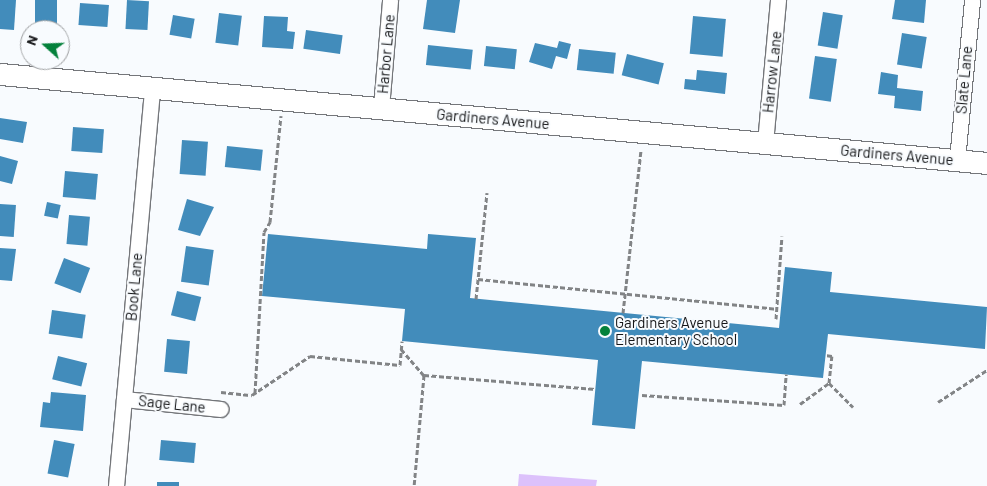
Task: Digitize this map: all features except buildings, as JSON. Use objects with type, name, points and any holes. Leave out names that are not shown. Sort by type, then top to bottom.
[{"type":"main road","name":"Gardiners Avenue","points":[[0,74],[987,163]]},
{"type":"street","name":"Harbor Lane","points":[[381,108],[390,0]]},
{"type":"street","name":"Harrow Lane","points":[[765,143],[778,0]]},
{"type":"street","name":"Slate Lane","points":[[957,160],[972,0]]},
{"type":"street","name":"Book Lane","points":[[116,486],[152,88]]},
{"type":"street","name":"Sage Lane","points":[[124,399],[220,409]]},
{"type":"path","points":[[254,393],[264,232],[270,222],[283,100]]},
{"type":"path","points":[[623,313],[643,132]]},
{"type":"path","points":[[476,299],[487,194]]},
{"type":"path","points":[[776,319],[782,236]]},
{"type":"path","points":[[478,279],[777,310]]},
{"type":"path","points":[[220,392],[254,393],[310,356],[400,365],[402,341]]},
{"type":"path","points":[[401,349],[424,375],[595,389]]},
{"type":"path","points":[[800,404],[829,382],[832,356],[825,355]]},
{"type":"path","points":[[938,402],[987,370]]},
{"type":"path","points":[[642,395],[784,405],[786,374]]},
{"type":"path","points":[[414,486],[424,375]]},
{"type":"path","points":[[829,382],[853,407]]},
{"type":"shaded area","points":[[519,474],[597,480],[596,486],[518,486]]},
{"type":"place","name":"Gardiners Avenue Elementary School","points":[[605,331]]}]
